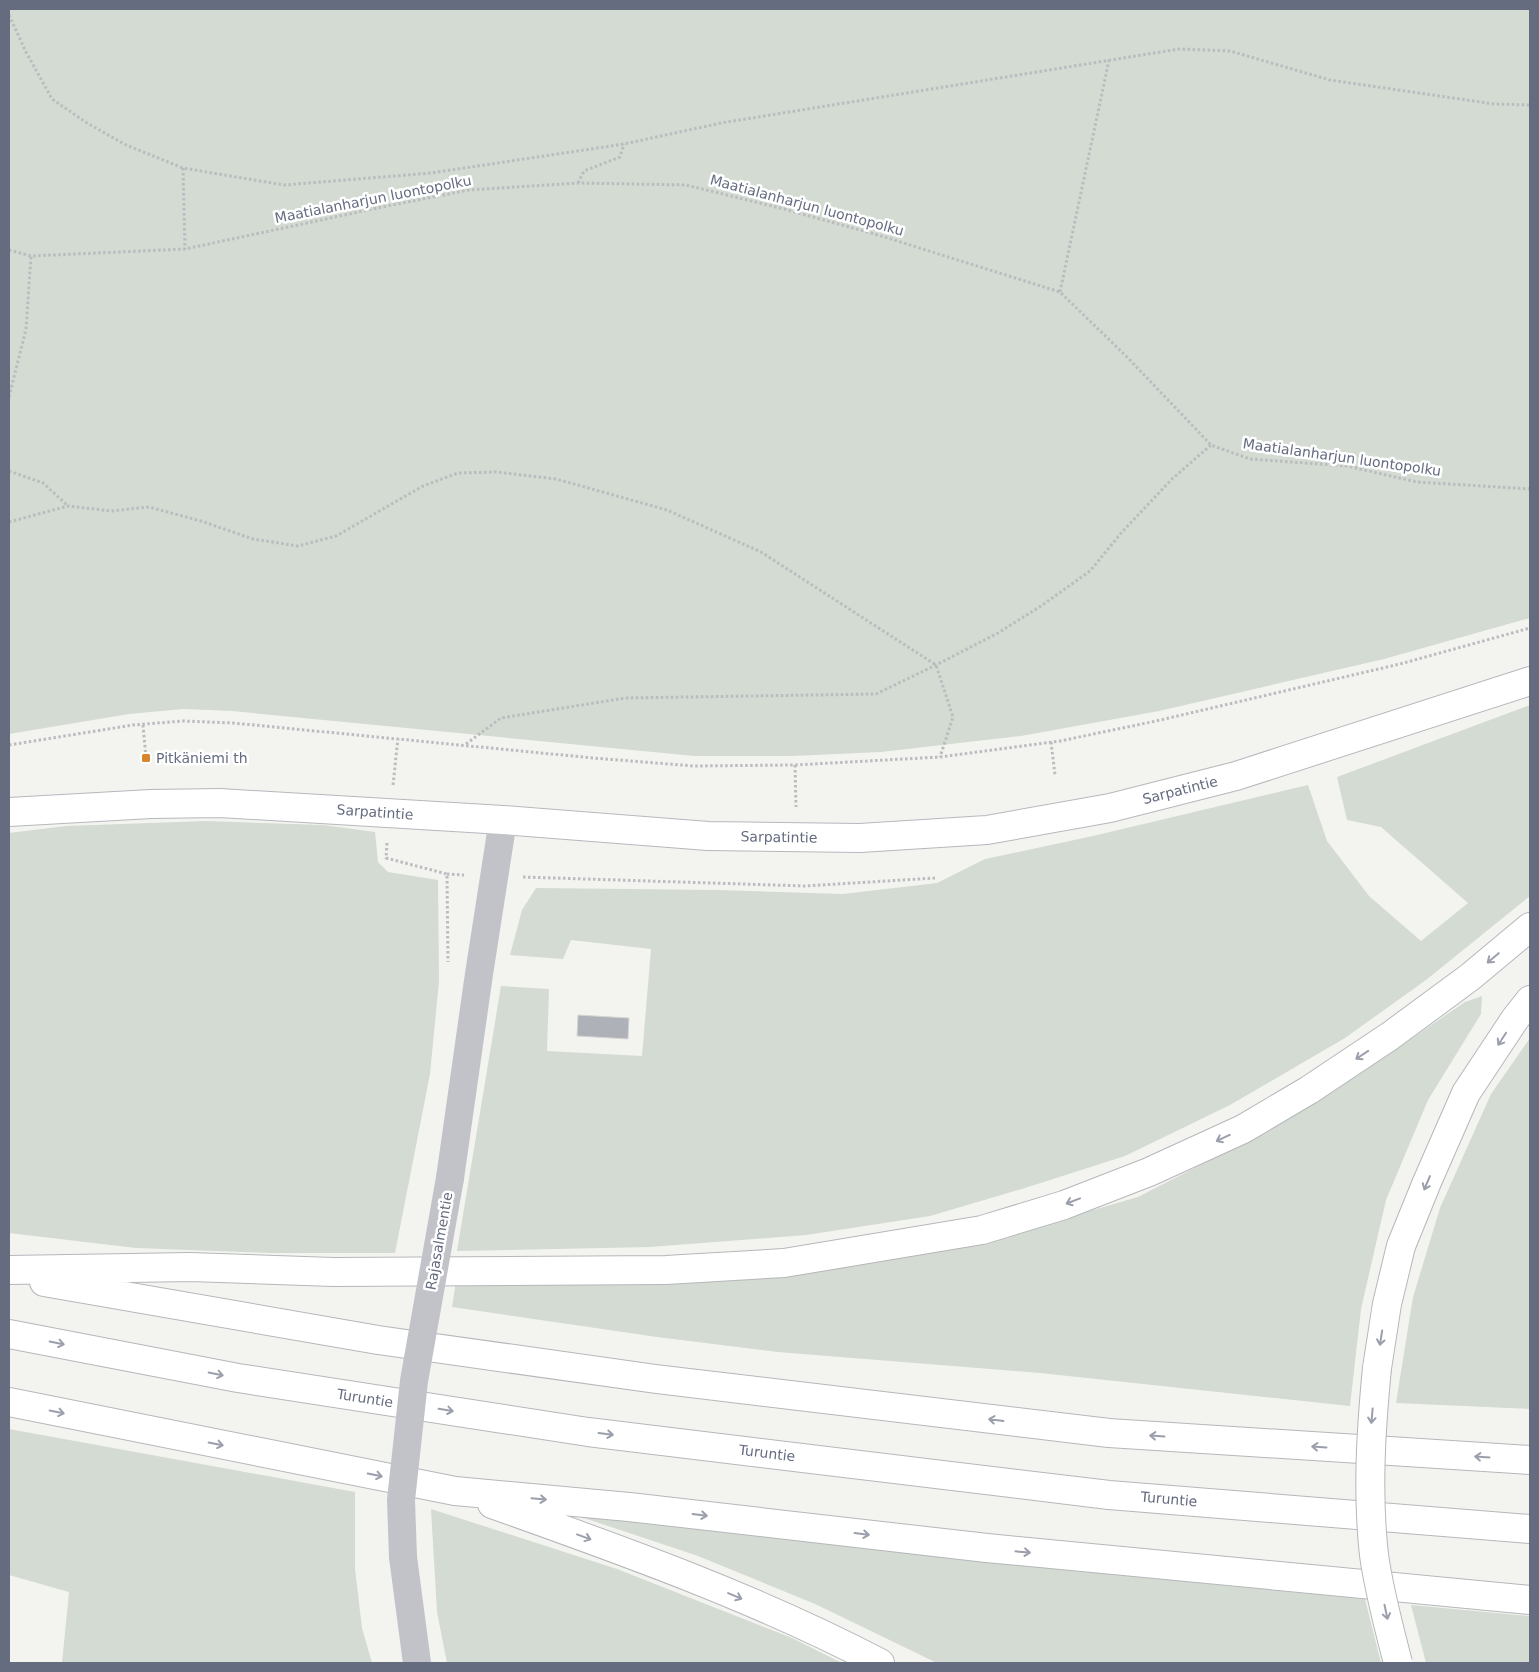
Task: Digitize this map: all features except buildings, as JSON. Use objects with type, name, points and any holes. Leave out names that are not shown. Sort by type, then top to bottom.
[{"type":"main road","name":"Sarpatintie","points":[[9,812],[151,804],[220,803],[503,820],[708,836],[860,838],[987,830],[1110,808],[1236,776],[1530,681]]},
{"type":"main road","points":[[9,1270],[190,1267],[333,1272],[666,1270],[784,1263],[982,1230],[1064,1205],[1149,1172],[1244,1129],[1309,1090],[1390,1036],[1470,978],[1530,927]]},
{"type":"main road","points":[[1398,1663],[1374,1556],[1370,1490],[1372,1426],[1377,1368],[1387,1304],[1401,1246],[1466,1093],[1515,1019],[1530,1000]]},
{"type":"main road","points":[[9,1276],[378,1340],[666,1380],[1109,1433],[1530,1460]]},
{"type":"main road","name":"Turuntie","points":[[9,1334],[238,1378],[588,1432],[1109,1494],[1530,1529]]},
{"type":"main road","points":[[9,1402],[455,1491],[629,1507],[996,1549],[1530,1600]]},
{"type":"main road","points":[[455,1491],[617,1549],[710,1585],[792,1620],[880,1663]]},
{"type":"street","name":"Rajasalmentie","points":[[417,1663],[403,1557],[401,1500],[414,1381],[450,1178],[493,876],[503,820]]},
{"type":"path","points":[[9,15],[26,52],[52,98],[87,123],[126,145],[183,168],[284,185],[431,173],[624,144],[721,123],[1179,49],[1230,51],[1330,80],[1494,104],[1530,104]]},
{"type":"path","points":[[1060,292],[1109,60]]},
{"type":"path","points":[[578,183],[584,170],[620,157],[624,144]]},
{"type":"path","points":[[183,168],[185,249]]},
{"type":"path","name":"Maatialanharjun luontopolku","points":[[9,250],[31,256],[185,249],[469,190],[578,183],[686,185],[878,234],[1060,292],[1128,358],[1211,445],[1250,458],[1347,466],[1417,482],[1530,489]]},
{"type":"path","points":[[9,397],[26,329],[31,256]]},
{"type":"path","points":[[466,744],[501,718],[625,698],[876,694],[936,666],[1012,625],[1090,571],[1122,532],[1172,479],[1211,445]]},
{"type":"path","points":[[9,471],[43,483],[68,506]]},
{"type":"path","points":[[9,522],[68,506],[111,511],[149,507],[201,521],[252,539],[298,546],[336,536],[423,486],[458,473],[496,472],[556,479],[667,510],[762,552],[936,666],[953,717],[940,756]]},
{"type":"path","points":[[9,745],[143,724],[183,720],[233,722],[593,758],[694,766],[795,765],[940,756],[1051,742],[1294,690],[1400,664],[1530,628]]},
{"type":"path","points":[[143,724],[146,758]]},
{"type":"path","points":[[398,738],[386,858],[447,874],[805,886],[935,878]]},
{"type":"path","points":[[1051,742],[1055,775]]},
{"type":"path","points":[[795,765],[796,811]]},
{"type":"path","points":[[447,874],[448,964]]},
{"type":"shaded area","points":[[9,9],[1530,9],[1530,618],[1384,659],[1159,711],[1021,736],[881,752],[792,756],[694,756],[232,711],[183,709],[129,714],[9,734]]},
{"type":"shaded area","points":[[1530,705],[1530,896],[1426,980],[1345,1038],[1230,1105],[1125,1156],[930,1216],[806,1235],[650,1247],[457,1251],[501,986],[549,989],[547,1051],[642,1056],[651,949],[571,940],[563,959],[510,955],[522,910],[536,888],[719,890],[843,894],[937,883],[985,859],[1093,836],[1308,785],[1327,841],[1369,896],[1421,941],[1468,903],[1381,827],[1347,820],[1337,777]]},
{"type":"shaded area","points":[[206,821],[323,825],[375,832],[378,862],[388,872],[438,880],[439,981],[430,1074],[395,1253],[271,1253],[136,1248],[9,1233],[9,833],[66,826]]},
{"type":"shaded area","points":[[1482,996],[1481,1014],[1428,1100],[1386,1200],[1361,1309],[1350,1406],[1040,1373],[778,1352],[657,1337],[452,1307],[456,1281],[650,1285],[799,1275],[986,1241],[1138,1197],[1249,1140],[1355,1077],[1465,1002]]},
{"type":"shaded area","points":[[1530,1038],[1530,1409],[1396,1403],[1413,1297],[1440,1208],[1491,1094]]},
{"type":"shaded area","points":[[9,1429],[355,1492],[355,1569],[362,1628],[372,1663],[62,1663],[69,1592],[9,1575]]},
{"type":"shaded area","points":[[431,1509],[617,1569],[792,1638],[842,1663],[447,1663],[437,1612]]},
{"type":"shaded area","points":[[572,1514],[968,1559],[1365,1599],[1381,1663],[937,1663],[815,1604],[698,1556]]},
{"type":"shaded area","points":[[1411,1605],[1530,1616],[1530,1663],[1426,1663]]},
{"type":"place","name":"Pitkäniemi th","points":[[146,758]]}]
